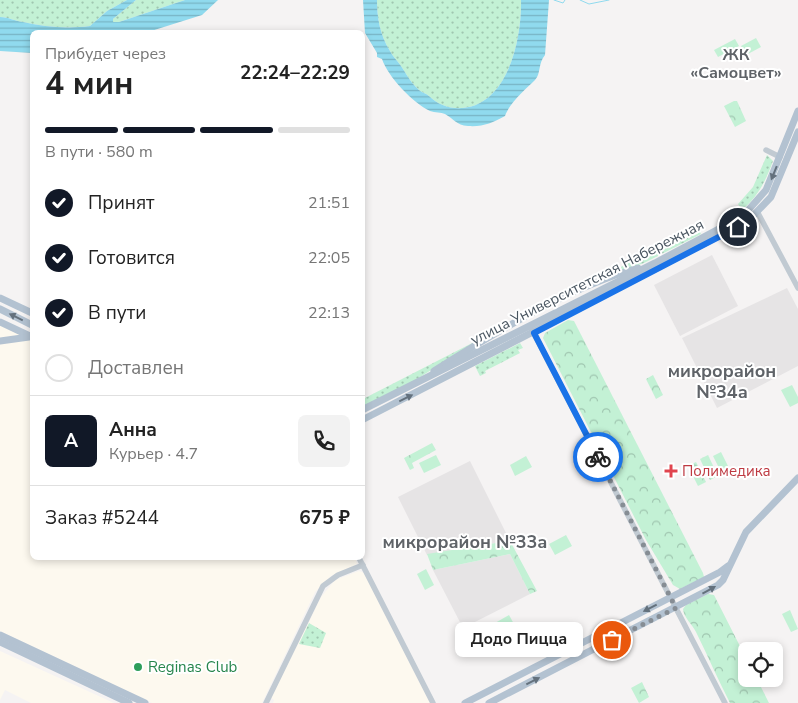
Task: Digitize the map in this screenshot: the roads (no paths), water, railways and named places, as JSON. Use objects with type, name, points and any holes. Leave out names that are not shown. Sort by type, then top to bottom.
[{"type":"main road","name":"улица Университетская Набережная","points":[[365,418],[755,210],[766,190],[798,112]]},
{"type":"main road","name":"улица Университетская Набережная","points":[[365,409],[532,330],[738,227],[776,186],[798,132]]},
{"type":"main road","points":[[414,386],[482,340],[597,282],[655,263]]},
{"type":"main road","points":[[0,298],[30,312]]},
{"type":"main road","points":[[0,309],[30,324]]},
{"type":"main road","points":[[0,322],[30,336]]},
{"type":"main road","points":[[0,341],[30,337]]},
{"type":"main road","points":[[490,703],[718,585],[723,580],[746,532],[798,478]]},
{"type":"main road","points":[[465,703],[720,572],[732,562]]},
{"type":"main road","points":[[0,635],[145,703]]},
{"type":"main road","points":[[0,642],[129,703]]},
{"type":"street","points":[[766,150],[780,157]]},
{"type":"street","points":[[755,210],[798,288]]},
{"type":"street","points":[[532,330],[725,703]]},
{"type":"street","points":[[360,560],[433,703]]},
{"type":"street","points":[[266,703],[324,586],[338,575],[363,565]]},
{"type":"water","points":[[127,0],[136,0],[113,19],[113,22],[119,22],[185,0],[218,0],[202,15],[154,30],[30,30],[30,53],[0,51],[0,17],[31,24],[73,27],[90,26],[107,11]]},
{"type":"water","points":[[363,0],[377,0],[381,33],[391,53],[409,79],[420,91],[440,104],[463,108],[479,104],[492,95],[502,82],[510,66],[519,32],[521,0],[549,0],[545,55],[541,61],[538,75],[514,101],[505,116],[492,123],[483,125],[468,126],[455,122],[445,114],[432,112],[416,102],[395,81],[382,59],[377,57],[377,53],[365,30]]},
{"type":"waterway","points":[[554,0],[563,3],[565,0]]},
{"type":"waterway","points":[[580,0],[589,4],[609,0]]},
{"type":"place","name":"Полимедика","points":[[671,471]]},
{"type":"place","name":"Додо Пицца","points":[[612,640]]},
{"type":"place","name":"Reginas Club","points":[[138,667]]},
{"type":"district","name":"ЖК «Самоцвет»","points":[[736,63]]},
{"type":"district","name":"микрорайон №34а","points":[[722,381]]},
{"type":"district","name":"микрорайон №33а","points":[[465,542]]}]
